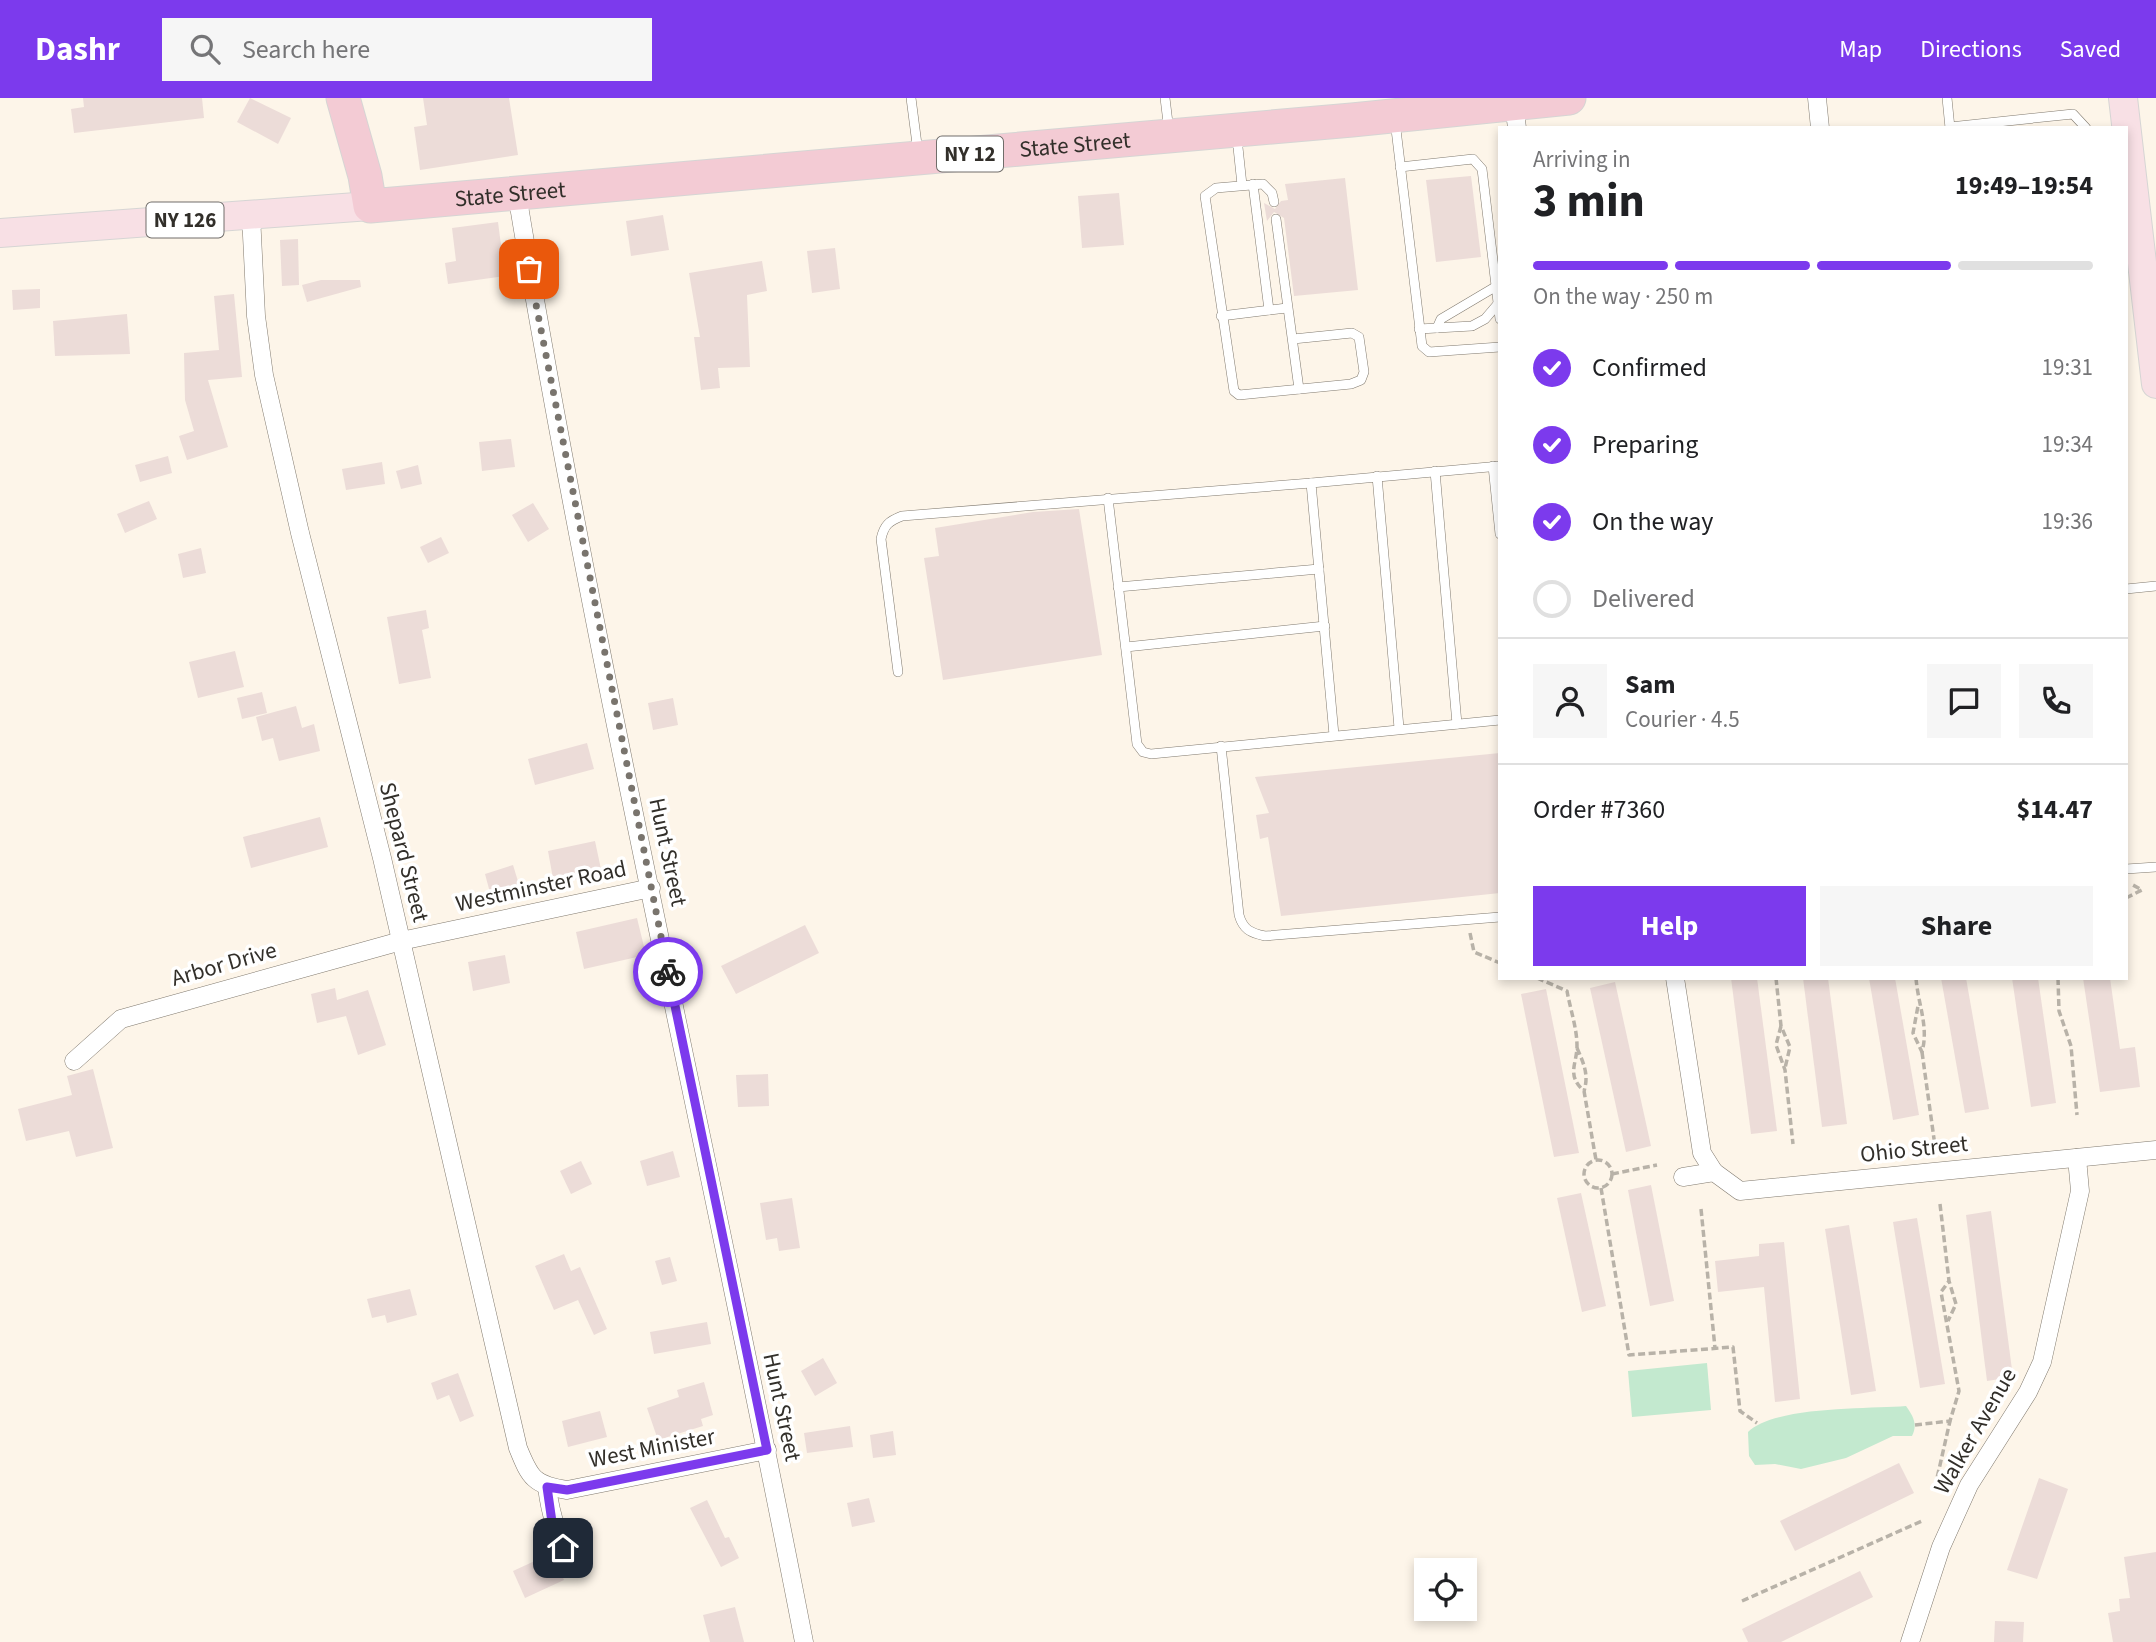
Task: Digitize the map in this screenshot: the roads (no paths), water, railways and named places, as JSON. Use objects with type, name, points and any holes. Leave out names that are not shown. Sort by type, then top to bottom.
[{"type":"highway","points":[[343,98],[367,191]]},
{"type":"highway","name":"State Street","points":[[367,191],[517,194],[1394,116],[1516,116],[1560,98],[1569,98]]},
{"type":"main road","points":[[2123,98],[2125,126]]},
{"type":"main road","points":[[2128,164],[2156,384]]},
{"type":"main road","name":"State Street","points":[[0,233],[251,215],[367,191]]},
{"type":"street","points":[[1817,98],[1820,126]]},
{"type":"street","name":"Hunt Street","points":[[517,194],[538,320],[804,1642]]},
{"type":"street","name":"Shepard Street","points":[[251,215],[256,316],[264,375],[300,533],[401,941],[518,1448],[528,1473],[547,1487]]},
{"type":"street","name":"Westminster Road","points":[[401,941],[651,888]]},
{"type":"street","name":"Arbor Drive","points":[[75,1061],[121,1019],[401,941]]},
{"type":"street","points":[[1675,980],[1702,1153],[1714,1172],[1684,1177]]},
{"type":"street","name":"Ohio Street","points":[[1714,1172],[1740,1191],[2156,1150]]},
{"type":"street","name":"Walker Avenue","points":[[1910,1642],[1941,1547],[1969,1485],[2028,1392],[2042,1362],[2080,1191],[2077,1158]]},
{"type":"street","name":"West Minister","points":[[547,1487],[567,1490],[767,1450]]},
{"type":"street","points":[[547,1487],[552,1522],[563,1548],[577,1566]]},
{"type":"lane","points":[[911,98],[919,159]]},
{"type":"lane","points":[[1166,98],[1170,136]]},
{"type":"lane","points":[[1947,98],[1950,126]]},
{"type":"lane","points":[[1993,125],[2022,124],[2073,114],[2084,126]]},
{"type":"lane","points":[[1394,116],[1422,345],[1429,352],[1498,347]]},
{"type":"lane","points":[[2053,116],[2054,126]]},
{"type":"lane","points":[[1237,130],[1242,185]]},
{"type":"lane","points":[[1400,167],[1473,159],[1479,162],[1498,310]]},
{"type":"lane","points":[[1253,184],[1269,310]]},
{"type":"lane","points":[[1273,202],[1268,187],[1253,184],[1216,188],[1205,196],[1234,391],[1239,395],[1351,384],[1361,380],[1364,372],[1359,337],[1352,333],[1293,339]]},
{"type":"lane","points":[[1276,219],[1299,389]]},
{"type":"lane","points":[[1437,328],[1441,319],[1495,287]]},
{"type":"lane","points":[[1419,329],[1472,326],[1485,319],[1497,305]]},
{"type":"lane","points":[[1221,316],[1287,308]]},
{"type":"lane","points":[[898,672],[881,539],[883,527],[902,516],[1497,466],[1498,489]]},
{"type":"lane","points":[[1436,471],[1457,723]]},
{"type":"lane","points":[[1377,476],[1399,729]]},
{"type":"lane","points":[[1311,483],[1334,734]]},
{"type":"lane","points":[[1108,498],[1137,744],[1143,752],[1151,754],[1334,734],[1498,720]]},
{"type":"lane","points":[[1118,587],[1319,569]]},
{"type":"lane","points":[[2128,589],[2156,586]]},
{"type":"lane","points":[[1126,647],[1325,626]]},
{"type":"lane","points":[[1221,746],[1238,915],[1242,925],[1252,933],[1265,936],[1498,917]]},
{"type":"lane","points":[[2128,869],[2156,867]]}]
